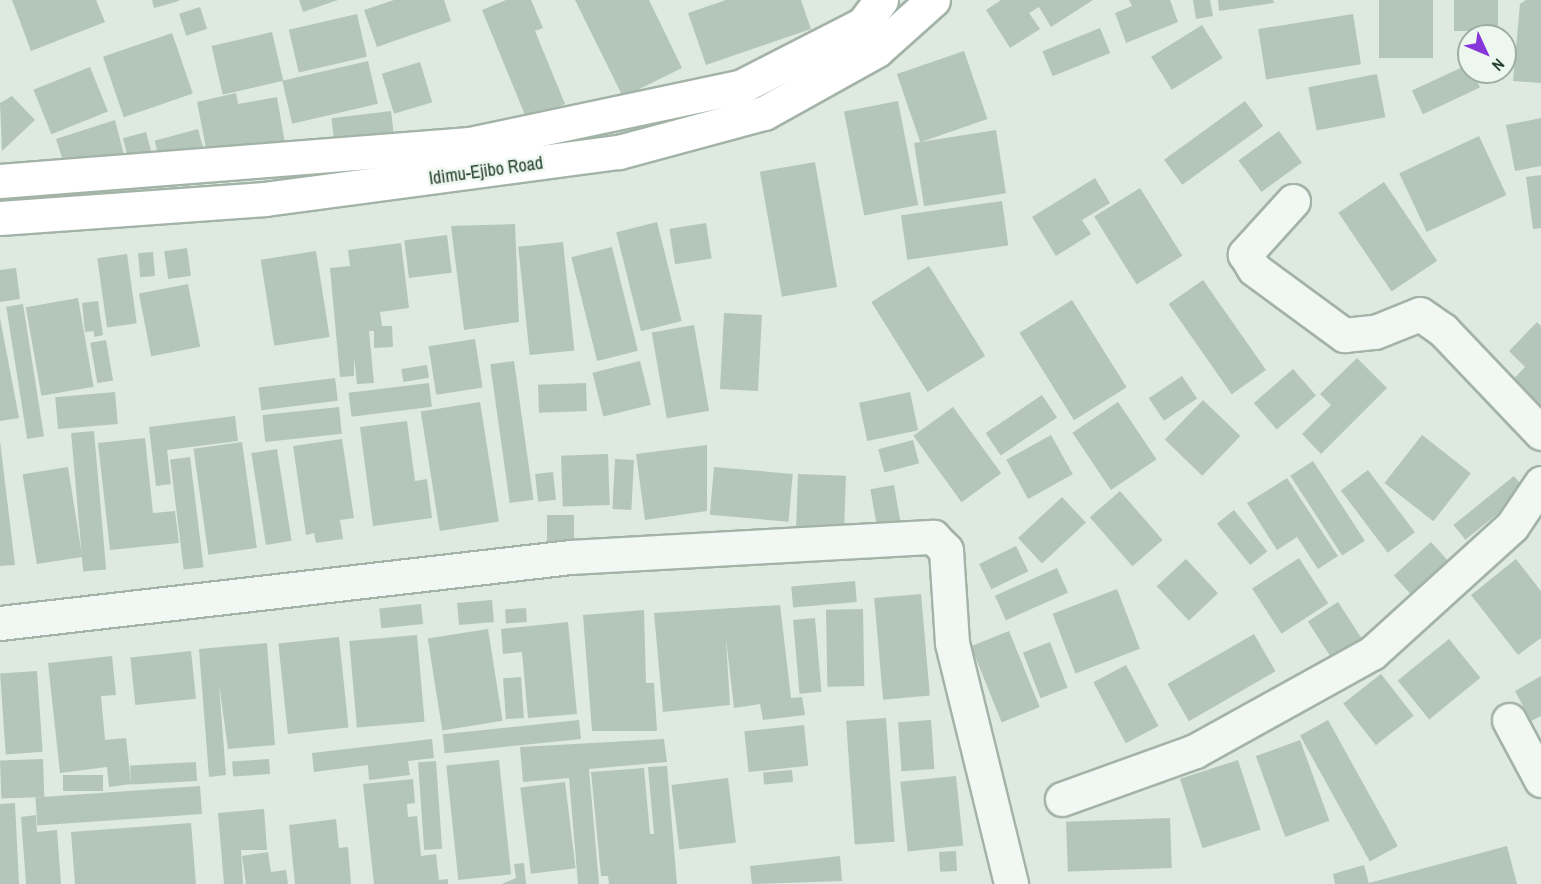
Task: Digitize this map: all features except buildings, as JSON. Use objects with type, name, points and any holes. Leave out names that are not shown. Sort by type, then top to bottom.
[{"type":"main road","name":"Idimu-Ejibo Road","points":[[0,181],[482,142],[742,86],[863,24],[881,0]]},
{"type":"main road","name":"Idimu-Ejibo Road","points":[[0,218],[265,199],[619,152],[764,113],[877,50],[933,0]]},
{"type":"street","points":[[1293,201],[1245,254],[1254,269],[1344,335],[1375,332],[1420,314],[1541,434]]},
{"type":"street","points":[[1062,799],[1195,751],[1372,653],[1512,526],[1541,483]]},
{"type":"street","points":[[0,623],[570,557],[933,537],[946,550],[952,643],[1011,884]]},
{"type":"street","points":[[1509,720],[1541,780]]}]
